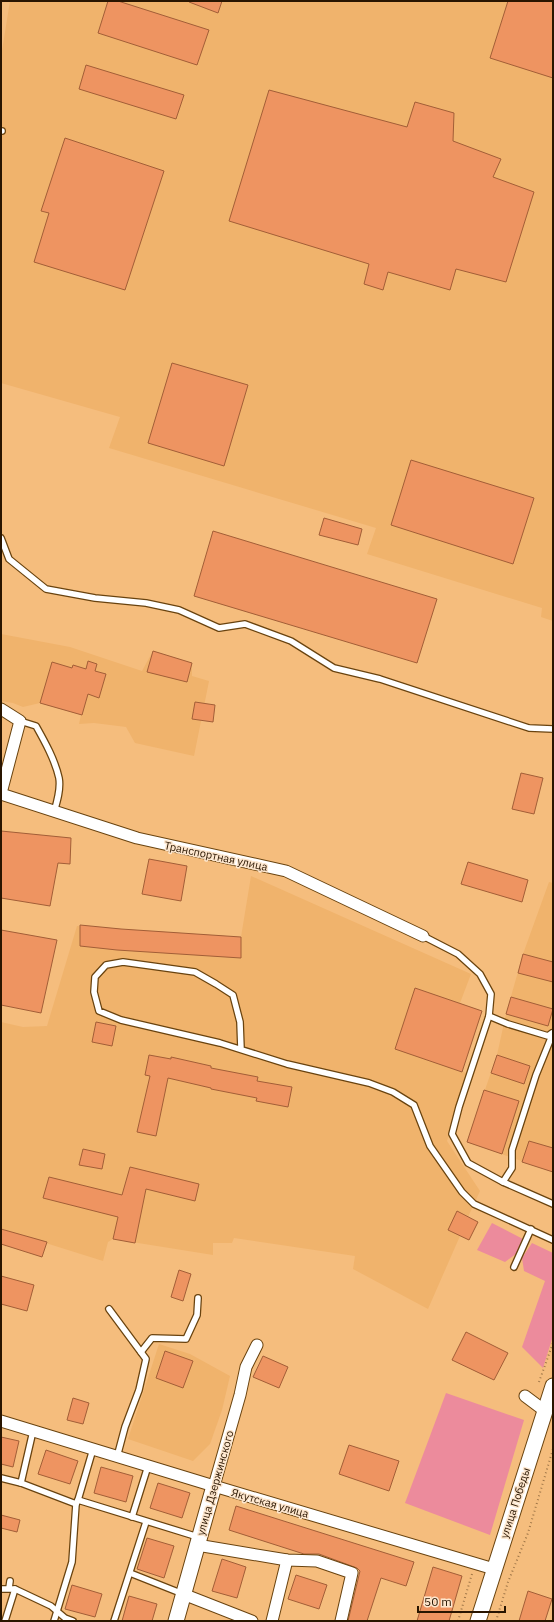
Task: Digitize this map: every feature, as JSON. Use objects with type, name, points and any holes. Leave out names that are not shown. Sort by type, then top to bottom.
[{"type":"main road","name":"улица Победы","points":[[478,1621],[553,1386]]},
{"type":"main road","name":"улица Дзержинского","points":[[176,1621],[214,1486]]},
{"type":"street","points":[[1,709],[20,721],[1,794]]},
{"type":"street","name":"Транспортная улица","points":[[1,794],[136,838],[286,871],[423,936]]},
{"type":"street","name":"улица Дзержинского","points":[[214,1486],[240,1395],[246,1367],[257,1345]]},
{"type":"street","points":[[525,1396],[545,1411]]},
{"type":"street","name":"Якутская улица","points":[[1,1421],[93,1450],[494,1569]]},
{"type":"street","points":[[198,1541],[287,1560],[317,1561],[352,1573],[341,1621]]},
{"type":"street","points":[[272,1621],[287,1560]]},
{"type":"street","points":[[183,1594],[252,1621]]},
{"type":"lane","points":[[1,538],[9,559],[46,588],[94,598],[146,603],[179,610],[219,628],[245,624],[291,641],[334,668],[404,687],[529,728],[553,729]]},
{"type":"lane","points":[[20,721],[36,726],[48,749],[59,779],[58,799],[54,812]]},
{"type":"lane","points":[[423,936],[458,954],[480,974],[491,994],[489,1016],[459,1107],[452,1134],[468,1163],[503,1182],[553,1204]]},
{"type":"lane","points":[[241,1049],[240,1022],[233,995],[195,972],[123,962],[106,965],[95,977],[94,992],[99,1011],[121,1020],[220,1043],[287,1064],[369,1083],[392,1092],[414,1104],[430,1146],[462,1192],[474,1204],[553,1240]]},
{"type":"lane","points":[[489,1016],[508,1024],[548,1036],[553,1033]]},
{"type":"lane","points":[[503,1182],[512,1168],[512,1150],[536,1075],[553,1033]]},
{"type":"lane","points":[[514,1267],[531,1229]]},
{"type":"lane","points":[[141,1352],[152,1338],[186,1339],[197,1315],[198,1298]]},
{"type":"lane","points":[[109,1309],[146,1359],[139,1390],[125,1427],[117,1456]]},
{"type":"lane","points":[[21,1483],[33,1431]]},
{"type":"lane","points":[[54,1621],[58,1613],[72,1562],[77,1502],[93,1450]]},
{"type":"lane","points":[[132,1517],[148,1466]]},
{"type":"lane","points":[[1,1478],[21,1483],[77,1502],[132,1517],[198,1541]]},
{"type":"lane","points":[[114,1621],[146,1522]]},
{"type":"lane","points":[[130,1573],[183,1594]]},
{"type":"lane","points":[[5,1621],[12,1589],[10,1581]]},
{"type":"lane","points":[[1,1589],[12,1589],[51,1606],[65,1618],[73,1621]]},
{"type":"path","points":[[496,1621],[508,1582],[528,1533],[553,1449]]},
{"type":"shaded area","points":[[10,1],[553,1],[553,621],[541,617],[542,608],[367,554],[376,528],[109,448],[120,417],[1,383],[1,57]]},
{"type":"shaded area","points":[[1,634],[70,647],[142,671],[153,651],[192,663],[192,676],[209,681],[194,756],[135,743],[126,727],[94,723],[79,724],[81,715],[40,703],[23,707],[13,703],[1,701]]},
{"type":"shaded area","points":[[251,876],[471,974],[460,1003],[482,1011],[462,1071],[468,1074],[447,1141],[480,1191],[468,1217],[478,1222],[469,1240],[460,1236],[428,1309],[353,1269],[355,1256],[234,1238],[232,1243],[213,1243],[213,1255],[113,1239],[108,1242],[103,1261],[1,1229],[1,1022],[23,1027],[47,1026],[77,926],[241,937]]},
{"type":"shaded area","points":[[549,882],[553,883],[553,1172],[467,1142],[497,1055],[506,1014],[523,954]]},
{"type":"shaded area","points":[[492,1223],[523,1239],[516,1254],[505,1262],[477,1250]]},
{"type":"shaded area","points":[[532,1243],[553,1253],[553,1336],[543,1368],[522,1347],[545,1281],[524,1271],[522,1258]]},
{"type":"shaded area","points":[[159,1344],[190,1354],[230,1376],[222,1410],[210,1444],[193,1461],[128,1439]]},
{"type":"shaded area","points":[[446,1393],[524,1420],[490,1535],[405,1503]]},
{"type":"building","points":[[108,1],[118,1],[209,30],[197,65],[98,33]]},
{"type":"building","points":[[189,1],[222,1],[218,13]]},
{"type":"building","points":[[508,1],[553,1],[553,78],[490,58]]},
{"type":"building","points":[[86,65],[184,95],[176,119],[79,89]]},
{"type":"building","points":[[269,90],[407,127],[415,102],[454,113],[453,141],[501,159],[493,177],[534,192],[506,282],[456,269],[450,290],[388,272],[383,290],[364,284],[369,264],[229,221]]},
{"type":"building","points":[[65,138],[164,171],[125,290],[34,262],[49,213],[41,211]]},
{"type":"building","points":[[172,363],[248,385],[224,466],[148,443]]},
{"type":"building","points":[[411,460],[534,498],[513,564],[391,525]]},
{"type":"building","points":[[324,518],[362,529],[358,545],[319,535]]},
{"type":"building","points":[[213,531],[437,599],[417,663],[194,596]]},
{"type":"building","points":[[153,651],[192,663],[187,682],[147,672]]},
{"type":"building","points":[[88,661],[97,664],[95,671],[106,674],[99,698],[88,694],[82,715],[40,703],[52,662],[72,668],[73,665],[86,669]]},
{"type":"building","points":[[195,702],[215,705],[213,722],[192,719]]},
{"type":"building","points":[[521,773],[543,778],[534,814],[512,809]]},
{"type":"building","points":[[1,831],[71,838],[70,864],[58,863],[50,906],[1,898]]},
{"type":"building","points":[[149,859],[187,866],[181,901],[142,894]]},
{"type":"building","points":[[468,862],[528,880],[522,902],[461,884]]},
{"type":"building","points":[[80,925],[241,937],[241,958],[117,950],[80,946]]},
{"type":"building","points":[[1,930],[57,940],[41,1013],[1,1005]]},
{"type":"building","points":[[523,954],[553,962],[553,982],[518,973]]},
{"type":"building","points":[[415,988],[482,1011],[462,1072],[395,1049]]},
{"type":"building","points":[[511,997],[553,1009],[548,1026],[506,1014]]},
{"type":"building","points":[[96,1022],[116,1026],[112,1046],[92,1042]]},
{"type":"building","points":[[149,1055],[171,1059],[171,1057],[211,1066],[211,1068],[258,1077],[257,1081],[292,1087],[288,1107],[256,1101],[257,1098],[211,1089],[168,1078],[156,1136],[137,1132],[150,1076],[145,1075]]},
{"type":"building","points":[[497,1055],[530,1066],[524,1084],[491,1073]]},
{"type":"building","points":[[484,1090],[519,1101],[502,1154],[467,1142]]},
{"type":"building","points":[[529,1141],[553,1148],[553,1172],[522,1162]]},
{"type":"building","points":[[83,1149],[105,1154],[102,1169],[79,1165]]},
{"type":"building","points":[[130,1167],[199,1184],[195,1201],[146,1189],[135,1243],[113,1239],[118,1217],[43,1198],[49,1177],[122,1195]]},
{"type":"building","points":[[457,1211],[478,1222],[469,1240],[448,1230]]},
{"type":"building","points":[[1,1229],[47,1242],[42,1257],[1,1244]]},
{"type":"building","points":[[179,1270],[191,1274],[183,1301],[171,1297]]},
{"type":"building","points":[[1,1276],[34,1285],[27,1311],[1,1304]]},
{"type":"building","points":[[466,1332],[508,1353],[494,1380],[452,1360]]},
{"type":"building","points":[[165,1351],[193,1361],[183,1388],[156,1378]]},
{"type":"building","points":[[263,1356],[288,1367],[279,1388],[253,1377]]},
{"type":"building","points":[[73,1398],[89,1403],[83,1424],[67,1420]]},
{"type":"building","points":[[1,1437],[19,1441],[13,1467],[1,1464]]},
{"type":"building","points":[[349,1445],[399,1461],[389,1491],[339,1474]]},
{"type":"building","points":[[46,1450],[78,1461],[70,1484],[38,1474]]},
{"type":"building","points":[[101,1467],[133,1476],[126,1502],[94,1493]]},
{"type":"building","points":[[158,1483],[190,1493],[182,1518],[150,1508]]},
{"type":"building","points":[[236,1506],[414,1562],[406,1586],[381,1578],[367,1621],[348,1621],[360,1571],[357,1568],[319,1554],[304,1554],[229,1530]]},
{"type":"building","points":[[1,1515],[20,1520],[17,1532],[1,1528]]},
{"type":"building","points":[[147,1538],[174,1546],[164,1578],[137,1569]]},
{"type":"building","points":[[222,1559],[246,1567],[237,1598],[212,1591]]},
{"type":"building","points":[[433,1567],[462,1576],[449,1621],[417,1621]]},
{"type":"building","points":[[296,1575],[327,1585],[319,1609],[288,1599]]},
{"type":"building","points":[[72,1585],[102,1594],[95,1617],[65,1609]]},
{"type":"building","points":[[528,1591],[552,1599],[545,1621],[519,1621]]},
{"type":"building","points":[[129,1596],[157,1604],[152,1621],[122,1621]]}]
